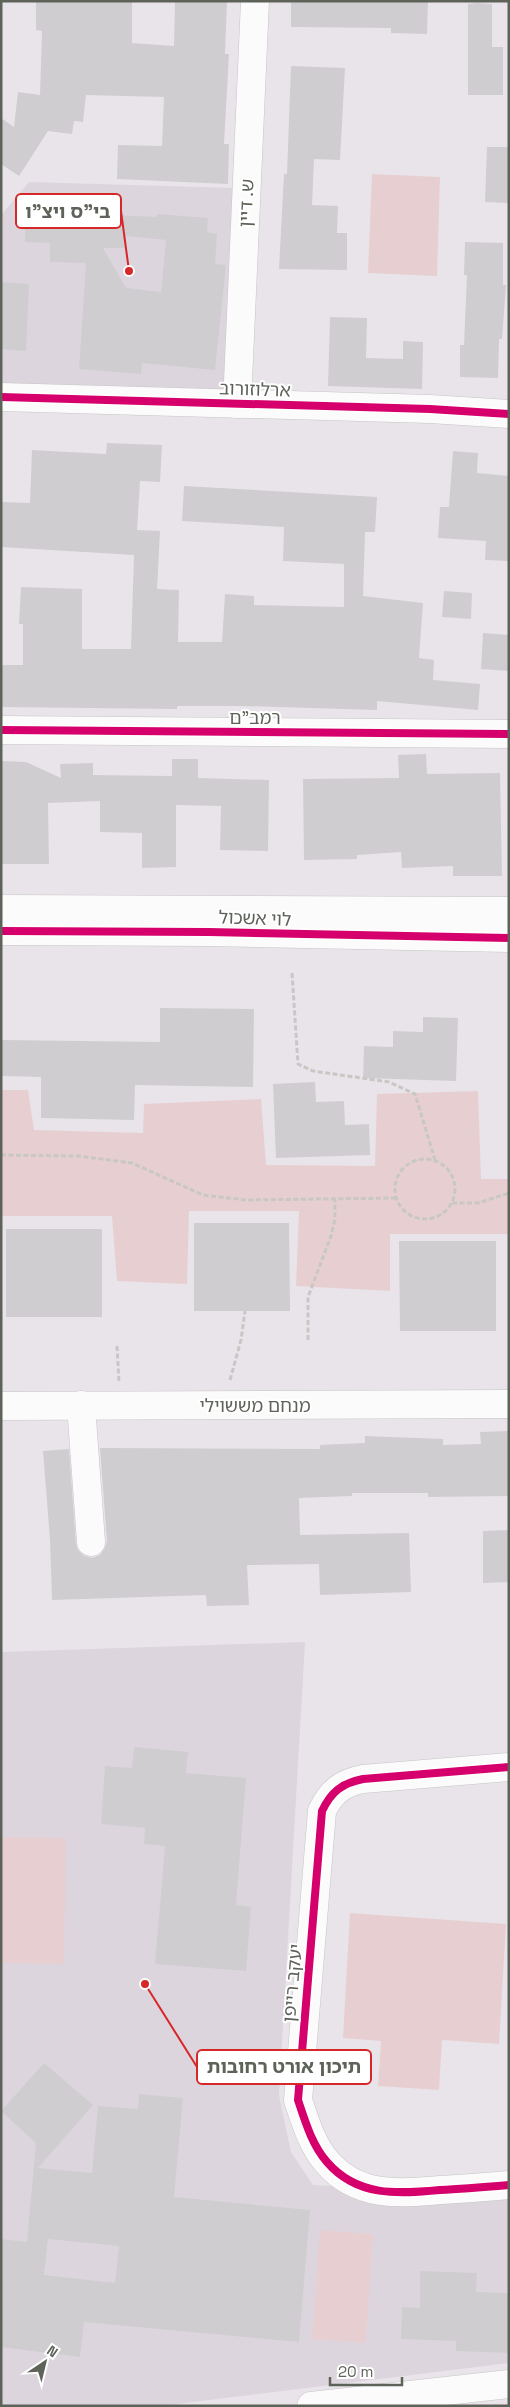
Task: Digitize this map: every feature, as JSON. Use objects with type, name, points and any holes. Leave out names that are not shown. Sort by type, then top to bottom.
[{"type":"street","name":"ש. דיין","points":[[237,404],[256,1]]},
{"type":"street","name":"ארלוזורוב","points":[[1,397],[509,414]]},
{"type":"street","name":"רמב\"ם","points":[[1,730],[509,734]]},
{"type":"street","name":"לוי אשכול","points":[[1,909],[509,911]]},
{"type":"street","name":"לוי אשכול","points":[[1,932],[209,932],[509,938]]},
{"type":"street","name":"מנחם מששוילי","points":[[1,1406],[509,1404]]},
{"type":"street","points":[[81,1405],[91,1542]]},
{"type":"street","name":"יעקב רייפן","points":[[509,1767],[363,1779],[348,1782],[335,1790],[328,1798],[322,1811],[298,2100],[306,2127],[326,2161],[342,2176],[357,2185],[376,2191],[401,2193],[509,2185]]},
{"type":"street","points":[[312,2406],[509,2384]]},
{"type":"path","points":[[292,973],[298,1064],[312,1071],[389,1082],[415,1094],[434,1160]]},
{"type":"path","points":[[1,1155],[78,1156],[132,1163],[204,1195],[246,1200],[397,1198]]},
{"type":"path","points":[[415,1160],[434,1160],[444,1165],[455,1182],[455,1193],[446,1211],[437,1216],[419,1218],[401,1207],[397,1198],[396,1183],[399,1173],[406,1165],[415,1160]]},
{"type":"path","points":[[452,1202],[478,1204],[509,1193]]},
{"type":"path","points":[[308,1340],[308,1297],[332,1236],[335,1219],[335,1199]]},
{"type":"path","points":[[223,1404],[241,1340],[245,1311]]},
{"type":"path","points":[[117,1346],[120,1405]]},
{"type":"shaded area","points":[[372,174],[440,177],[437,276],[368,273]]},
{"type":"shaded area","points":[[29,182],[235,188],[230,394],[1,387],[1,215]]},
{"type":"shaded area","points":[[1,1090],[28,1090],[34,1130],[143,1133],[144,1104],[261,1099],[266,1165],[375,1166],[377,1094],[478,1091],[481,1179],[509,1179],[509,1234],[390,1234],[390,1291],[296,1286],[299,1211],[189,1211],[187,1284],[117,1281],[112,1216],[1,1216]]},
{"type":"shaded area","points":[[305,1642],[279,2095],[291,2152],[313,2185],[509,2195],[509,2363],[161,2406],[1,2406],[1,1652]]},
{"type":"shaded area","points":[[1,1837],[66,1838],[64,1964],[1,1963]]},
{"type":"shaded area","points":[[350,1913],[506,1924],[499,2044],[442,2040],[439,2090],[378,2086],[381,2041],[343,2038]]},
{"type":"shaded area","points":[[320,2230],[373,2234],[366,2343],[312,2339]]},
{"type":"building","points":[[36,1],[132,1],[132,43],[174,46],[175,1],[227,1],[225,54],[229,54],[224,144],[229,144],[228,184],[117,179],[118,145],[162,146],[164,97],[86,95],[83,122],[74,121],[72,134],[48,131],[19,176],[1,164],[1,118],[14,127],[18,92],[40,95],[42,31],[36,30]]},
{"type":"building","points":[[291,1],[428,1],[427,34],[391,33],[391,28],[291,27]]},
{"type":"building","points":[[468,4],[492,4],[492,47],[503,47],[503,95],[468,95]]},
{"type":"building","points":[[291,66],[345,68],[340,160],[314,159],[312,205],[338,206],[337,233],[347,233],[347,270],[279,269],[284,174],[287,174]]},
{"type":"building","points":[[487,147],[509,147],[509,203],[485,202]]},
{"type":"building","points":[[26,211],[157,217],[157,214],[208,218],[207,232],[217,234],[215,264],[226,265],[215,370],[142,363],[141,374],[79,369],[86,263],[50,262],[50,243],[25,242]],"holes":[[[126,236],[166,240],[161,292],[126,288],[103,248],[125,248]]]},
{"type":"building","points":[[465,242],[503,243],[503,285],[506,285],[502,339],[499,339],[498,378],[460,377],[460,345],[464,345],[467,275],[464,275]]},
{"type":"building","points":[[1,282],[29,284],[26,351],[1,349]]},
{"type":"building","points":[[330,317],[367,318],[366,358],[403,359],[403,341],[423,342],[422,389],[328,386]]},
{"type":"building","points":[[107,443],[162,445],[160,482],[140,481],[137,530],[160,531],[157,589],[179,590],[178,642],[222,642],[225,594],[254,596],[254,605],[344,607],[344,564],[283,561],[284,527],[182,521],[184,486],[377,497],[375,532],[365,532],[363,596],[423,603],[419,658],[434,660],[433,680],[480,684],[478,710],[377,701],[377,710],[243,706],[177,706],[177,709],[1,707],[1,665],[23,665],[23,624],[19,624],[21,587],[82,589],[82,649],[131,649],[134,555],[1,547],[1,502],[30,503],[32,450],[106,454]]},
{"type":"building","points":[[453,451],[478,453],[477,473],[509,476],[509,561],[485,560],[486,541],[438,538],[440,507],[449,507]]},
{"type":"building","points":[[444,591],[472,593],[471,619],[442,617]]},
{"type":"building","points":[[483,633],[509,635],[509,671],[481,669]]},
{"type":"building","points":[[426,754],[427,774],[500,773],[502,876],[453,876],[453,866],[402,868],[401,852],[357,855],[357,859],[304,860],[303,779],[399,778],[398,755]]},
{"type":"building","points":[[172,759],[198,759],[198,778],[269,780],[268,851],[220,850],[221,806],[176,805],[176,867],[142,868],[142,833],[100,832],[100,801],[48,803],[49,864],[1,864],[1,761],[26,762],[61,778],[60,764],[93,763],[93,775],[172,776]]},
{"type":"building","points":[[160,1008],[254,1009],[253,1087],[135,1085],[134,1120],[41,1118],[41,1077],[1,1076],[1,1040],[160,1042]]},
{"type":"building","points":[[423,1017],[458,1018],[456,1081],[363,1078],[364,1046],[393,1047],[393,1031],[423,1032]]},
{"type":"building","points":[[315,1082],[316,1102],[344,1101],[345,1125],[369,1124],[370,1155],[276,1158],[273,1084]]},
{"type":"building","points":[[194,1223],[289,1223],[290,1311],[194,1311]]},
{"type":"building","points":[[6,1229],[102,1229],[102,1317],[6,1317]]},
{"type":"building","points":[[399,1241],[496,1241],[496,1331],[400,1331]]},
{"type":"building","points":[[509,1431],[509,1496],[428,1497],[428,1493],[352,1493],[352,1496],[299,1498],[300,1535],[409,1533],[411,1592],[320,1595],[319,1564],[247,1565],[249,1605],[207,1606],[206,1595],[52,1600],[50,1539],[43,1451],[69,1449],[76,1544],[78,1550],[84,1556],[92,1558],[100,1555],[107,1541],[100,1448],[320,1449],[320,1445],[365,1443],[365,1436],[443,1439],[443,1445],[481,1444],[480,1432]]},
{"type":"building","points":[[509,1530],[509,1582],[483,1583],[483,1531]]},
{"type":"building","points":[[134,1747],[188,1752],[186,1773],[246,1778],[236,1905],[251,1907],[246,1971],[155,1964],[165,1846],[144,1844],[145,1828],[101,1824],[105,1766],[132,1768]]},
{"type":"building","points":[[44,2063],[93,2105],[38,2168],[92,2173],[98,2106],[138,2109],[139,2094],[183,2098],[174,2197],[310,2210],[299,2342],[84,2322],[80,2357],[1,2347],[1,2239],[27,2242],[36,2143],[1,2111]],"holes":[[[48,2239],[119,2246],[115,2283],[44,2275]]]},
{"type":"building","points":[[420,2271],[477,2273],[476,2292],[509,2293],[509,2353],[456,2351],[456,2341],[401,2339],[402,2307],[420,2308]]},
{"type":"cycle path","points":[[1,397],[430,409],[509,414]]},
{"type":"cycle path","points":[[1,730],[509,734]]},
{"type":"cycle path","points":[[1,931],[209,932],[509,938]]},
{"type":"cycle path","points":[[509,1767],[363,1779],[338,1789],[325,1804],[322,1811],[298,2100],[309,2132],[317,2148],[327,2162],[351,2182],[379,2191],[394,2192],[509,2185]]},
{"type":"place","name":"בי\"ס ויצ\"ו","points":[[129,271]]},
{"type":"place","name":"תיכון אורט רחובות","points":[[145,1984]]}]
